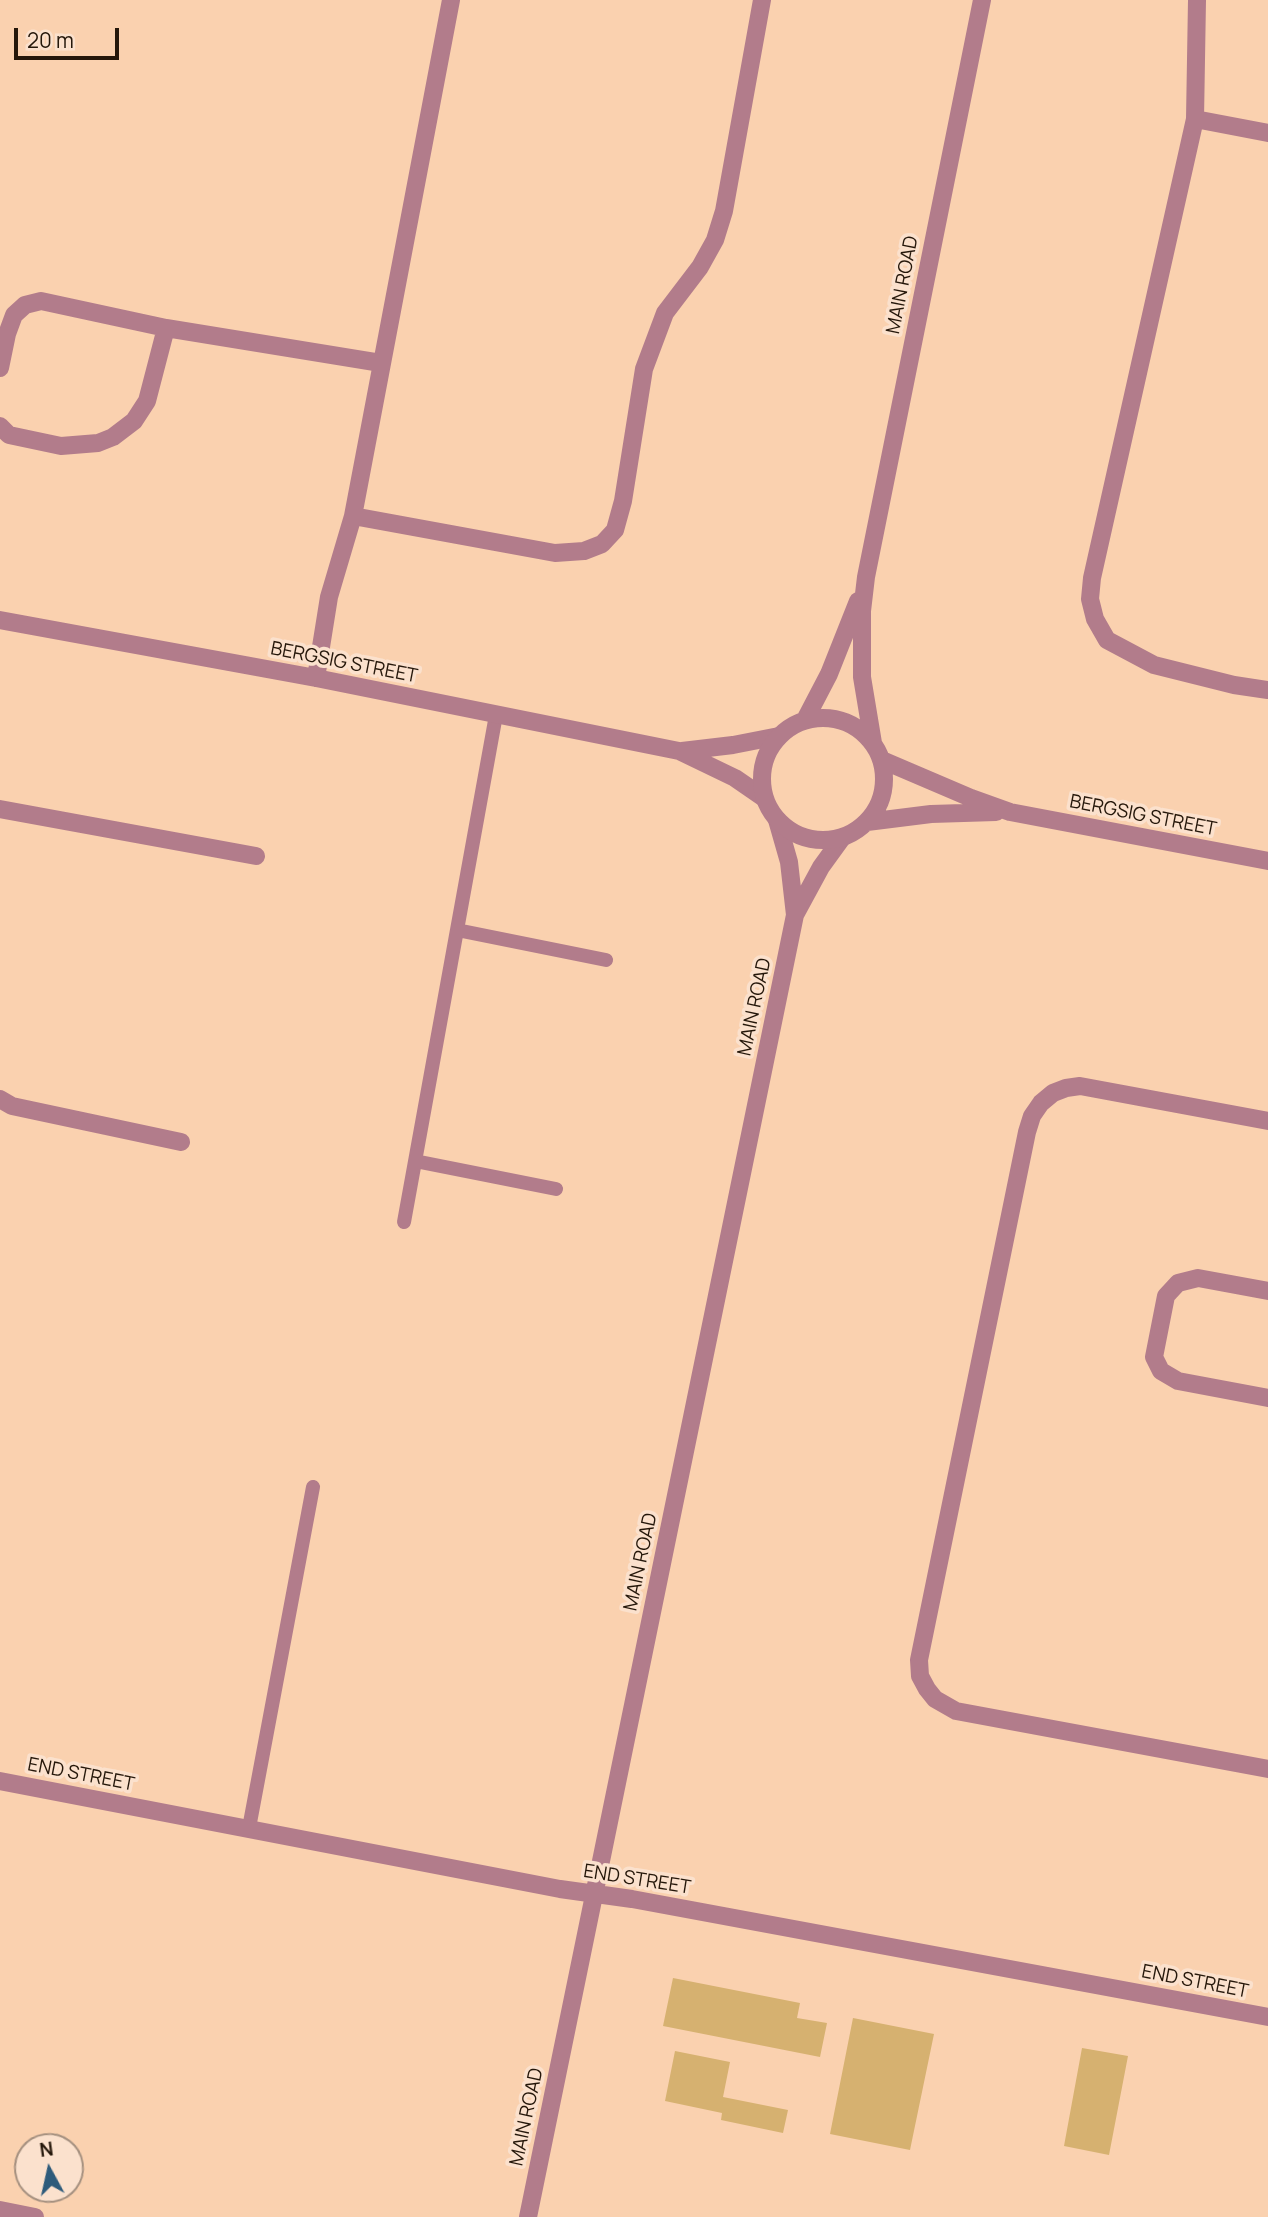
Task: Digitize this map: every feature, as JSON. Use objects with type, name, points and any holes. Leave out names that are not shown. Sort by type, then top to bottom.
[{"type":"street","points":[[316,678],[329,597],[353,516],[450,0]]},
{"type":"street","points":[[353,516],[555,553],[584,551],[602,544],[615,530],[623,500],[644,369],[665,313],[700,267],[715,240],[724,211],[762,0]]},
{"type":"street","name":"MAIN ROAD","points":[[873,743],[862,666],[862,611],[866,577],[982,0]]},
{"type":"street","points":[[1197,0],[1195,120],[1098,551],[1090,599],[1095,619],[1107,640],[1154,665],[1234,685],[1268,690]]},
{"type":"street","points":[[1195,120],[1268,133]]},
{"type":"street","points":[[0,368],[7,334],[15,315],[25,305],[41,301],[166,328],[381,363]]},
{"type":"street","points":[[0,426],[9,435],[61,446],[98,443],[113,437],[134,421],[147,401],[166,328]]},
{"type":"street","name":"MAIN ROAD","points":[[805,720],[843,642],[866,577]]},
{"type":"street","name":"BERGSIG STREET","points":[[0,620],[316,678],[679,751],[735,778],[764,798]]},
{"type":"street","points":[[824,718],[843,721],[861,730],[873,743],[882,760],[885,776],[883,793],[867,822],[842,838],[814,840],[788,830],[777,820],[764,798],[761,781],[769,749],[779,736],[791,726],[805,720],[824,718]]},
{"type":"street","name":"BERGSIG STREET","points":[[679,751],[779,736]]},
{"type":"street","name":"BERGSIG STREET","points":[[882,760],[1010,812],[1268,861]]},
{"type":"street","points":[[0,810],[256,856]]},
{"type":"street","name":"BERGSIG STREET","points":[[867,822],[931,814],[1010,812]]},
{"type":"street","name":"MAIN ROAD","points":[[777,820],[789,862],[795,915]]},
{"type":"street","name":"MAIN ROAD","points":[[528,2217],[795,915],[821,867],[842,838]]},
{"type":"street","points":[[1268,1121],[1080,1086],[1054,1093],[1041,1103],[1032,1116],[919,1660],[920,1676],[927,1689],[935,1699],[956,1711],[1268,1769]]},
{"type":"street","points":[[0,1099],[12,1106],[181,1142]]},
{"type":"street","points":[[1268,1291],[1198,1278],[1178,1283],[1166,1296],[1154,1357],[1161,1371],[1168,1377],[1268,1398]]},
{"type":"street","name":"END STREET","points":[[0,1781],[560,1889],[646,1901],[1268,2017]]},
{"type":"street","points":[[0,2210],[35,2217]]},
{"type":"lane","points":[[404,1222],[496,715]]},
{"type":"lane","points":[[457,930],[606,960]]},
{"type":"lane","points":[[415,1161],[556,1189]]},
{"type":"lane","points":[[249,1828],[313,1487]]},
{"type":"building","points":[[673,1978],[800,2003],[797,2018],[827,2023],[820,2057],[663,2026]]},
{"type":"building","points":[[853,2018],[934,2034],[910,2150],[830,2134]]},
{"type":"building","points":[[1082,2048],[1128,2056],[1109,2155],[1064,2146]]},
{"type":"building","points":[[675,2051],[730,2062],[723,2097],[788,2110],[783,2133],[721,2120],[722,2113],[665,2101]]}]
